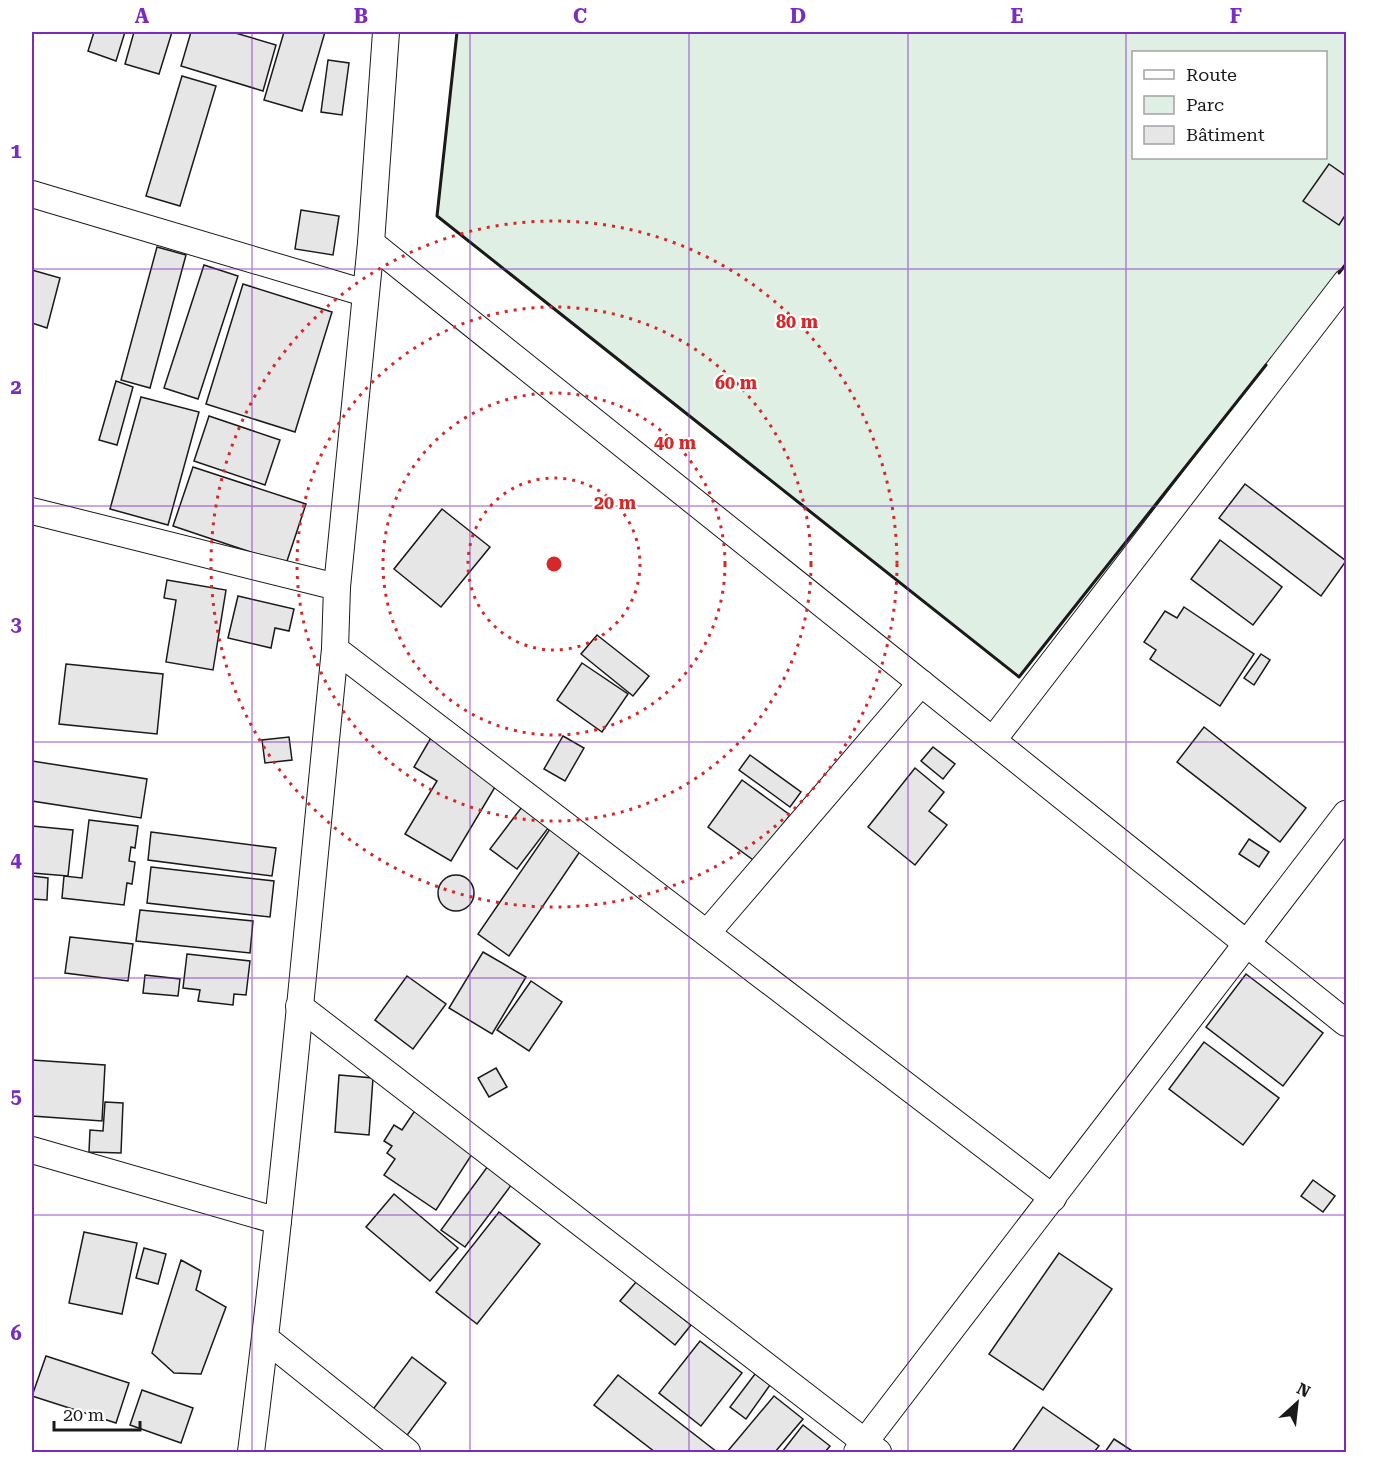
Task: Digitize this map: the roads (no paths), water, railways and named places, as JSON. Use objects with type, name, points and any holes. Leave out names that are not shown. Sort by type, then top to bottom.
[{"type":"street","points":[[251,1452],[266,1339],[335,649],[337,587],[371,243],[386,32]]},
{"type":"street","points":[[32,194],[365,293]]},
{"type":"street","points":[[371,243],[1347,1023]]},
{"type":"street","points":[[993,740],[1347,282]]},
{"type":"street","points":[[32,511],[337,587]]},
{"type":"street","points":[[335,649],[1053,1198]]},
{"type":"street","points":[[707,933],[921,683]]},
{"type":"street","points":[[299,1006],[867,1449],[1053,1198],[1347,814]]},
{"type":"street","points":[[32,1150],[278,1221]]},
{"type":"street","points":[[266,1339],[407,1452]]}]
